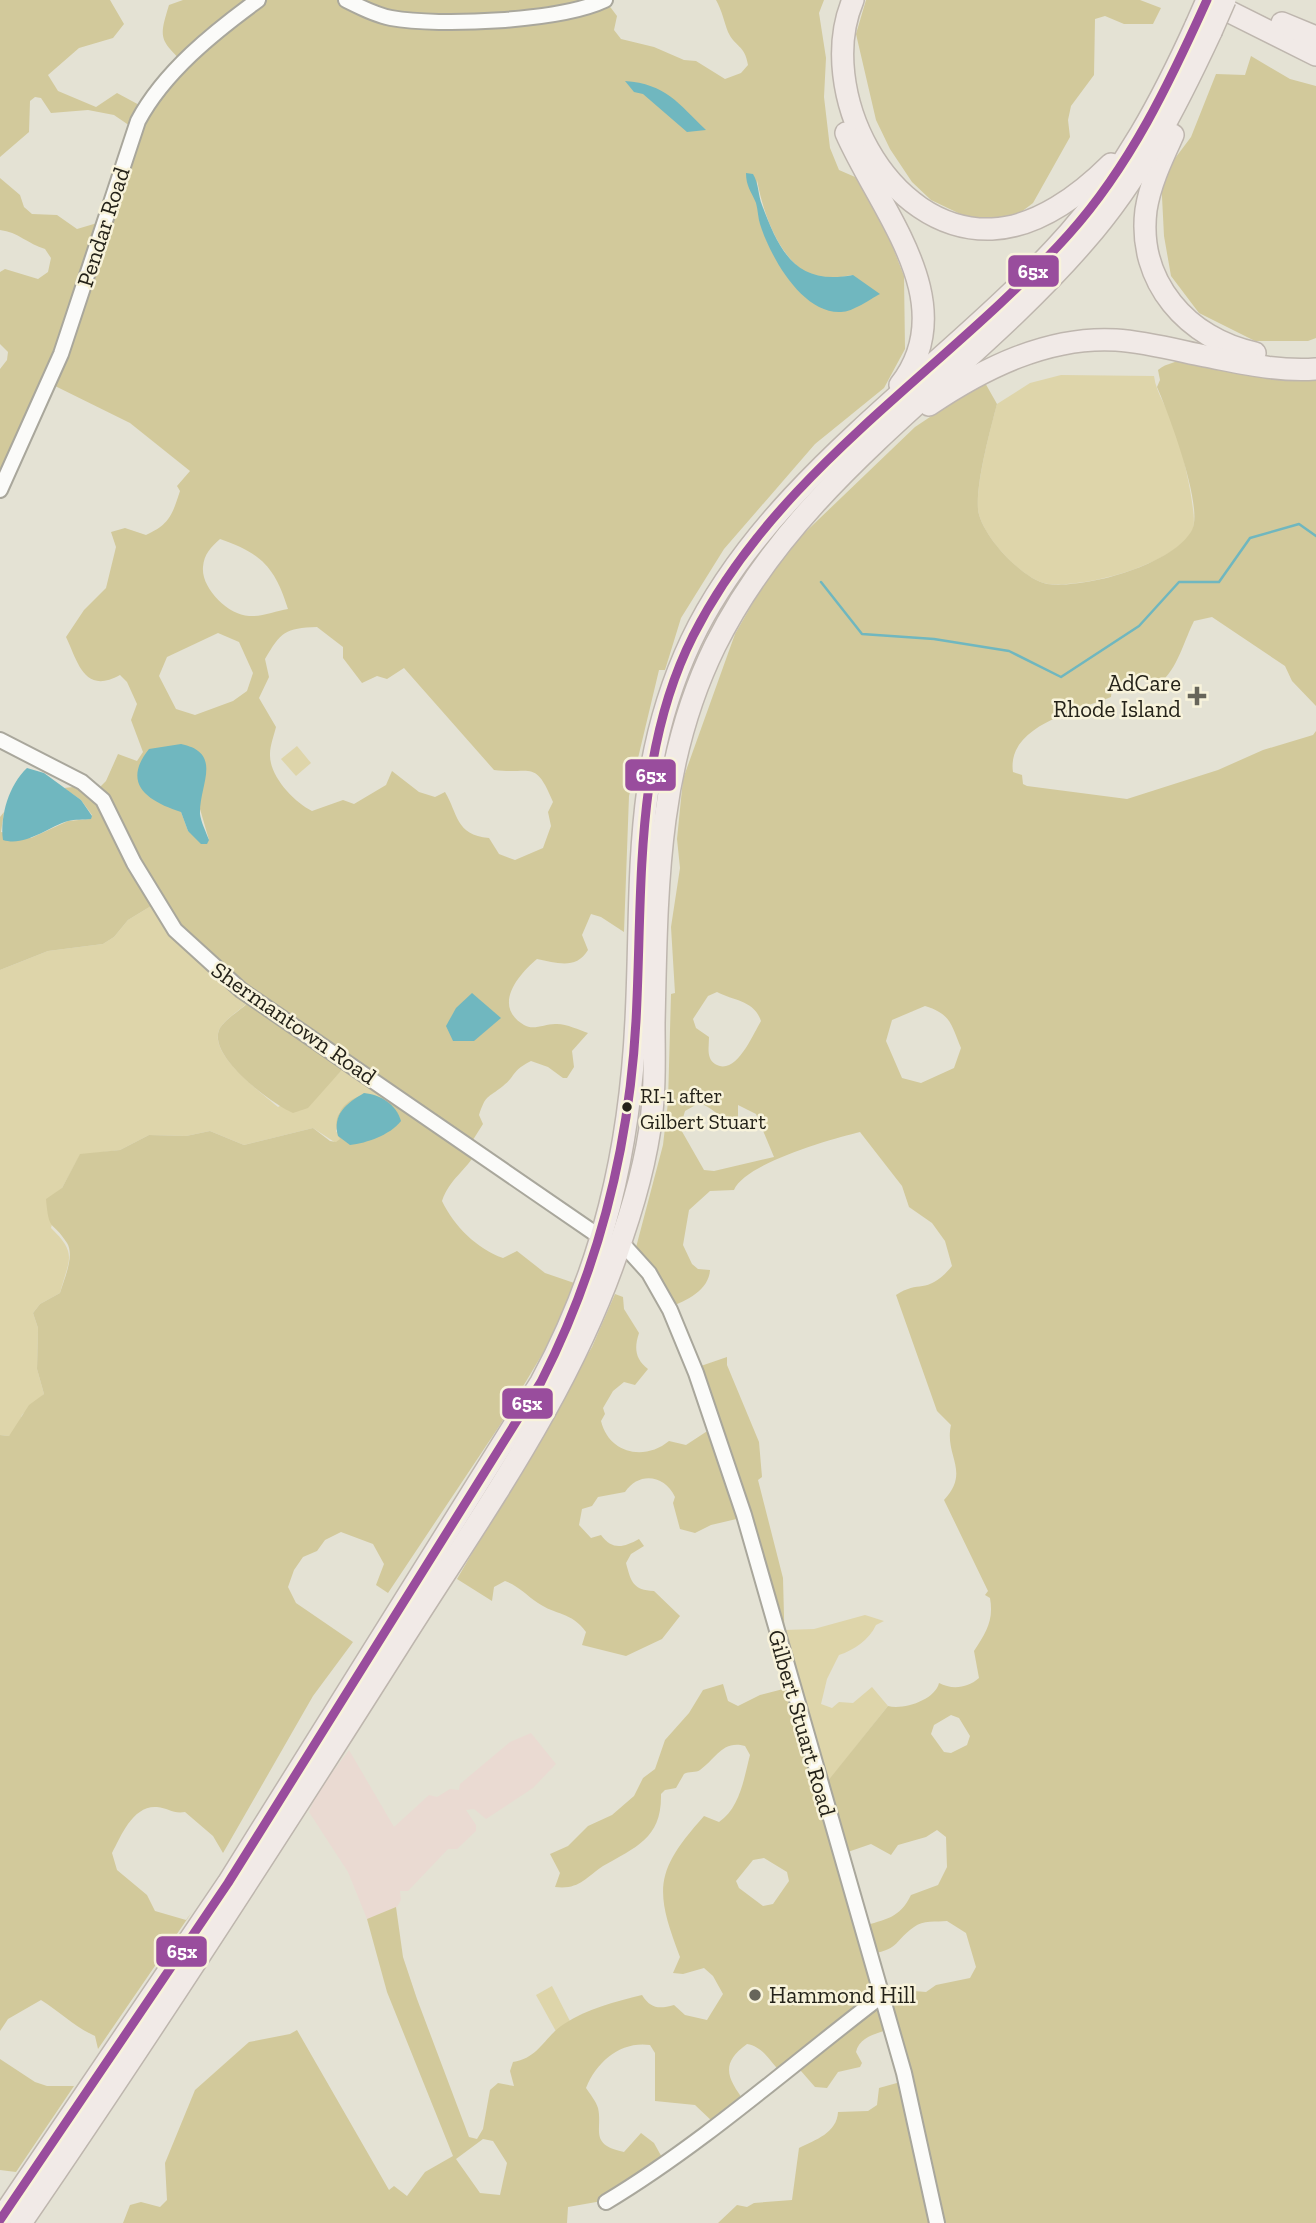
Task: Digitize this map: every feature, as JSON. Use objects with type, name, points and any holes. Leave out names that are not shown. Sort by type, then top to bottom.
[{"type":"highway","points":[[839,0],[829,55],[836,106],[848,138],[916,274],[925,309],[924,333],[917,358],[873,433]]},
{"type":"highway","points":[[853,0],[844,26],[841,59],[847,101],[863,139],[894,184],[917,205],[941,219],[964,226],[989,229],[1032,219],[1083,189],[1142,132]]},
{"type":"highway","points":[[1316,55],[1207,0],[1198,80],[1150,193],[1145,226],[1153,271],[1178,312],[1209,337],[1261,354],[1316,356]]},
{"type":"highway","points":[[0,2220],[228,1883],[541,1382],[612,1240],[633,1204],[653,1102],[658,862],[669,786],[687,717],[713,650],[768,558],[873,433],[1070,233],[1112,179],[1203,29],[1228,0],[1316,37]]},
{"type":"highway","points":[[873,433],[1033,295],[1098,225],[1158,138],[1203,29]]},
{"type":"highway","points":[[1267,29],[1316,69]]},
{"type":"highway","points":[[873,433],[987,371],[1034,351],[1074,341],[1126,341],[1260,366],[1316,369]]},
{"type":"highway","points":[[21,2223],[304,1797],[552,1402],[603,1296],[612,1240]]},
{"type":"highway","points":[[195,1962],[218,1911],[353,1695],[353,1683]]},
{"type":"street","name":"Pendar Road","points":[[0,490],[61,354],[138,121],[153,95],[189,57],[258,0]]},
{"type":"street","points":[[346,0],[391,18],[442,21],[558,14],[584,9],[605,0]]},
{"type":"street","name":"Shermantown Road","points":[[0,740],[82,782],[103,800],[134,863],[175,930],[231,982],[612,1240]]},
{"type":"street","name":"Gilbert Stuart Road","points":[[612,1240],[660,1291],[711,1414],[744,1515],[880,1997],[904,2073],[937,2223]]},
{"type":"street","points":[[606,2202],[638,2182],[752,2099],[798,2059],[880,1997]]},
{"type":"shaded area","points":[[0,0],[110,0],[124,24],[113,38],[79,48],[48,75],[58,91],[96,107],[117,93],[143,107],[184,63],[163,37],[169,5],[183,0],[605,0],[617,16],[614,30],[621,39],[654,47],[684,60],[696,61],[725,79],[741,73],[748,65],[745,54],[728,32],[716,0],[824,0],[819,13],[826,58],[824,97],[830,148],[839,170],[862,180],[881,217],[904,276],[905,349],[884,388],[815,444],[724,549],[681,618],[665,670],[659,670],[629,796],[624,932],[601,917],[591,914],[582,935],[588,950],[583,956],[566,964],[537,959],[522,973],[511,991],[510,1009],[524,1025],[532,1027],[561,1024],[588,1033],[572,1051],[574,1067],[567,1078],[563,1078],[548,1067],[531,1061],[483,1103],[479,1115],[483,1124],[471,1143],[477,1151],[449,1186],[442,1201],[460,1228],[484,1249],[503,1258],[517,1251],[545,1273],[583,1286],[500,1425],[388,1593],[376,1585],[384,1564],[373,1544],[341,1532],[325,1540],[317,1551],[303,1557],[294,1570],[288,1587],[296,1603],[353,1642],[313,1696],[223,1853],[213,1836],[185,1812],[149,1808],[135,1816],[124,1830],[112,1853],[117,1870],[147,1895],[155,1911],[186,1920],[192,1912],[98,2049],[95,2036],[41,2000],[8,2019],[0,2031],[0,1435],[9,1436],[29,1405],[44,1394],[37,1369],[38,1328],[33,1313],[40,1304],[60,1293],[70,1254],[67,1243],[50,1222],[46,1199],[62,1188],[80,1154],[120,1150],[149,1135],[186,1136],[210,1131],[244,1145],[313,1128],[330,1141],[336,1142],[340,1139],[337,1120],[347,1103],[365,1095],[386,1100],[387,1097],[348,1063],[308,1108],[293,1113],[257,1089],[231,1064],[218,1039],[222,1025],[252,999],[156,903],[128,920],[114,937],[103,944],[48,951],[0,970],[0,817],[4,812],[1,832],[31,838],[68,821],[90,819],[92,815],[81,800],[64,788],[73,787],[91,796],[106,781],[118,754],[137,761],[143,752],[131,720],[137,704],[127,682],[120,675],[98,681],[90,678],[79,665],[66,637],[84,610],[106,588],[116,547],[111,532],[125,528],[146,535],[160,527],[175,506],[180,491],[177,486],[190,471],[130,423],[49,383],[0,488],[0,369],[7,360],[8,352],[0,344],[0,272],[5,269],[38,279],[48,272],[51,258],[45,249],[0,230],[0,178],[20,195],[24,207],[32,214],[57,215],[77,229],[104,221],[133,128],[114,115],[88,110],[51,113],[41,98],[35,97],[30,101],[29,132],[0,157]],"holes":[[[757,180],[763,206],[774,233],[789,257],[799,267],[820,278],[853,275],[806,297],[784,270],[768,244],[757,199]],[[220,539],[256,556],[272,572],[288,609],[249,616],[225,606],[211,591],[204,575],[204,562],[211,548]],[[317,627],[343,647],[343,658],[362,683],[377,676],[387,679],[404,668],[494,770],[531,771],[536,774],[547,788],[553,802],[548,812],[551,826],[543,848],[515,860],[499,854],[489,838],[478,836],[464,828],[445,792],[435,797],[419,792],[392,771],[386,785],[354,804],[343,800],[312,811],[298,801],[284,787],[274,771],[270,754],[276,727],[259,698],[269,677],[265,659],[280,637],[298,629]],[[218,633],[239,642],[253,673],[247,691],[233,701],[195,715],[176,709],[159,676],[167,657]],[[200,809],[209,840],[188,831],[181,812]]]},
{"type":"shaded area","points":[[866,0],[1140,0],[1161,8],[1153,24],[1124,24],[1105,16],[1095,19],[1094,75],[1071,106],[1068,120],[1070,137],[1033,203],[1016,216],[979,223],[931,200],[912,182],[890,149],[876,120],[856,34]]},
{"type":"shaded area","points":[[1251,56],[1290,79],[1316,86],[1316,338],[1308,341],[1255,341],[1199,313],[1171,276],[1164,236],[1161,177],[1191,137],[1216,74],[1245,75]]},
{"type":"shaded area","points":[[1186,356],[1316,377],[1316,706],[1292,681],[1285,666],[1212,617],[1194,621],[1178,659],[1165,678],[1128,680],[1112,688],[1111,697],[1065,714],[1033,731],[1021,742],[1014,756],[1013,772],[1022,775],[1023,784],[1027,786],[1127,799],[1218,770],[1263,750],[1313,735],[1316,731],[1316,2223],[718,2223],[737,2205],[747,2207],[754,2203],[792,2200],[799,2148],[829,2131],[838,2112],[868,2111],[877,2105],[879,2088],[904,2081],[889,2029],[861,2043],[856,2052],[862,2063],[860,2067],[838,2072],[827,2088],[815,2087],[794,2063],[781,2072],[762,2051],[747,2044],[732,2058],[729,2072],[734,2086],[745,2102],[714,2123],[695,2105],[655,2101],[655,2053],[650,2045],[629,2046],[611,2055],[603,2061],[586,2088],[598,2108],[601,2141],[624,2152],[641,2133],[654,2143],[664,2161],[602,2201],[568,2207],[567,2223],[123,2223],[130,2205],[141,2202],[160,2207],[167,2200],[165,2163],[195,2090],[249,2042],[290,2034],[297,2030],[389,2190],[394,2186],[407,2196],[425,2172],[453,2156],[387,1992],[367,1919],[396,1907],[403,1957],[469,2137],[477,2139],[483,2129],[490,2090],[498,2083],[514,2086],[510,2071],[513,2062],[535,2052],[557,2029],[583,2014],[642,1995],[652,2005],[674,2005],[685,2015],[707,2020],[723,1994],[713,1976],[704,1968],[683,1974],[673,1973],[680,1957],[666,1914],[664,1882],[676,1852],[704,1816],[719,1822],[732,1809],[740,1792],[750,1755],[745,1746],[725,1748],[700,1770],[684,1774],[676,1788],[665,1790],[661,1794],[657,1821],[645,1839],[576,1885],[555,1887],[560,1873],[550,1854],[568,1846],[588,1826],[612,1815],[634,1796],[643,1778],[655,1769],[665,1740],[689,1713],[703,1690],[723,1684],[728,1701],[738,1706],[760,1695],[791,1687],[823,1787],[888,1706],[902,1706],[925,1699],[939,1683],[960,1687],[979,1678],[974,1651],[990,1620],[990,1598],[985,1595],[988,1591],[944,1500],[956,1480],[951,1425],[937,1411],[896,1295],[936,1281],[952,1266],[945,1241],[932,1223],[909,1207],[902,1186],[860,1132],[811,1146],[771,1162],[741,1180],[734,1190],[710,1191],[689,1210],[683,1245],[692,1264],[698,1269],[710,1270],[706,1283],[689,1298],[670,1307],[634,1255],[663,1145],[668,1102],[671,994],[675,993],[671,927],[680,868],[677,839],[683,779],[735,634],[767,578],[794,543],[915,427],[984,381],[997,404],[981,471],[978,509],[986,531],[994,543],[1026,574],[1047,584],[1083,583],[1148,564],[1182,543],[1192,530],[1193,501],[1183,459],[1157,387],[1160,380],[1158,370]],"holes":[[[717,992],[748,1005],[754,1009],[761,1021],[737,1060],[723,1066],[710,1059],[709,1037],[696,1028],[693,1019],[708,996]],[[925,1006],[945,1016],[961,1048],[954,1068],[921,1083],[902,1078],[886,1041],[892,1020]],[[699,1103],[731,1122],[738,1119],[738,1105],[756,1114],[774,1157],[714,1171],[704,1170],[680,1128],[685,1111]],[[951,1715],[959,1718],[970,1736],[967,1745],[951,1753],[944,1752],[931,1734],[934,1725]],[[937,1830],[946,1837],[947,1867],[938,1885],[911,1895],[902,1909],[891,1917],[862,1926],[842,1854],[871,1844],[891,1855],[898,1845],[926,1837]],[[764,1858],[787,1872],[789,1881],[773,1904],[763,1906],[739,1888],[736,1881],[753,1860]],[[947,1921],[966,1933],[976,1967],[970,1978],[936,1985],[926,1992],[902,1990],[882,1998],[872,1954],[893,1947],[908,1932],[925,1922]],[[483,2139],[493,2141],[507,2163],[500,2195],[480,2193],[456,2159]]]},
{"type":"shaded area","points":[[1061,375],[1154,376],[1157,390],[1178,438],[1194,522],[1193,529],[1183,542],[1168,553],[1128,572],[1083,582],[1048,584],[1027,575],[1015,566],[994,543],[981,519],[978,498],[984,456],[997,404],[1030,383]]},
{"type":"shaded area","points":[[297,746],[311,763],[296,776],[281,759]]},
{"type":"shaded area","points":[[156,903],[252,999],[222,1024],[218,1038],[228,1060],[260,1092],[278,1107],[336,1076],[348,1063],[388,1097],[339,1112],[336,1131],[341,1139],[336,1143],[313,1128],[244,1145],[210,1131],[186,1136],[149,1135],[120,1150],[80,1155],[62,1188],[51,1228],[65,1244],[69,1258],[60,1293],[40,1304],[33,1313],[38,1328],[37,1369],[44,1394],[22,1415],[16,1430],[9,1436],[0,1435],[0,970],[48,951],[103,944],[114,937],[128,920]]},
{"type":"shaded area","points":[[615,1294],[623,1297],[624,1309],[639,1333],[637,1353],[648,1369],[635,1385],[624,1382],[613,1391],[603,1408],[605,1414],[601,1421],[605,1432],[620,1447],[639,1452],[660,1447],[669,1441],[686,1445],[715,1426],[695,1368],[727,1357],[727,1365],[759,1442],[762,1477],[758,1480],[783,1578],[785,1655],[745,1517],[711,1525],[695,1533],[680,1529],[673,1503],[675,1497],[665,1484],[652,1478],[637,1481],[625,1492],[598,1497],[592,1506],[582,1509],[579,1525],[591,1538],[601,1535],[609,1543],[618,1546],[639,1539],[644,1546],[631,1554],[626,1563],[634,1584],[641,1589],[654,1591],[680,1616],[662,1639],[626,1656],[582,1645],[586,1632],[581,1626],[569,1617],[544,1607],[510,1583],[505,1581],[494,1587],[492,1601],[457,1579],[592,1347]]},
{"type":"shaded area","points":[[865,1615],[884,1621],[876,1625],[860,1644],[839,1655],[827,1679],[821,1704],[832,1708],[839,1702],[853,1703],[872,1687],[888,1706],[823,1788],[784,1630],[814,1629]]},
{"type":"shaded area","points":[[531,1733],[556,1764],[533,1788],[486,1819],[474,1809],[466,1810],[476,1825],[476,1831],[457,1849],[448,1849],[408,1891],[400,1891],[401,1900],[397,1907],[367,1919],[348,1872],[309,1812],[317,1793],[349,1750],[394,1827],[429,1795],[437,1797],[450,1789],[459,1790],[460,1784],[510,1742]]},
{"type":"shaded area","points":[[552,1986],[573,2027],[558,2035],[536,1995]]},
{"type":"shaded area","points":[[0,2059],[35,2082],[47,2086],[74,2086],[16,2172],[0,2170]]},
{"type":"water","points":[[625,81],[651,86],[670,96],[706,130],[687,132],[643,94],[634,92]]},
{"type":"water","points":[[746,173],[753,174],[776,238],[793,262],[818,275],[853,275],[880,294],[856,308],[841,312],[813,304],[790,281],[771,252],[759,222]]},
{"type":"water","points":[[181,744],[194,748],[206,762],[200,814],[209,840],[207,844],[201,844],[188,831],[181,812],[149,796],[138,781],[141,761],[149,749]]},
{"type":"water","points":[[27,768],[44,773],[81,800],[92,816],[91,819],[68,821],[20,841],[3,840],[7,801],[15,783]]},
{"type":"water","points":[[472,993],[501,1018],[474,1041],[453,1041],[446,1026],[456,1008]]},
{"type":"water","points":[[364,1093],[387,1101],[396,1110],[401,1121],[378,1138],[350,1145],[338,1136],[337,1121],[342,1110]]},
{"type":"waterway","points":[[821,582],[862,634],[934,639],[1009,651],[1061,677],[1139,626],[1179,582],[1219,582],[1250,538],[1299,524],[1316,536]]},
{"type":"transit line","name":"65x","points":[[0,2220],[228,1883],[541,1382],[561,1339],[595,1251],[618,1161],[632,1069],[636,1021],[641,873],[650,776],[674,681],[693,636],[729,576],[770,521],[867,423],[1021,283],[1091,208],[1130,152],[1147,122],[1207,0]]},
{"type":"place","name":"AdCare Rhode Island","points":[[1197,696]]},
{"type":"place","name":"RI-1 after Gilbert Stuart","points":[[627,1107]]},
{"type":"place","name":"Hammond Hill","points":[[755,1995]]}]
